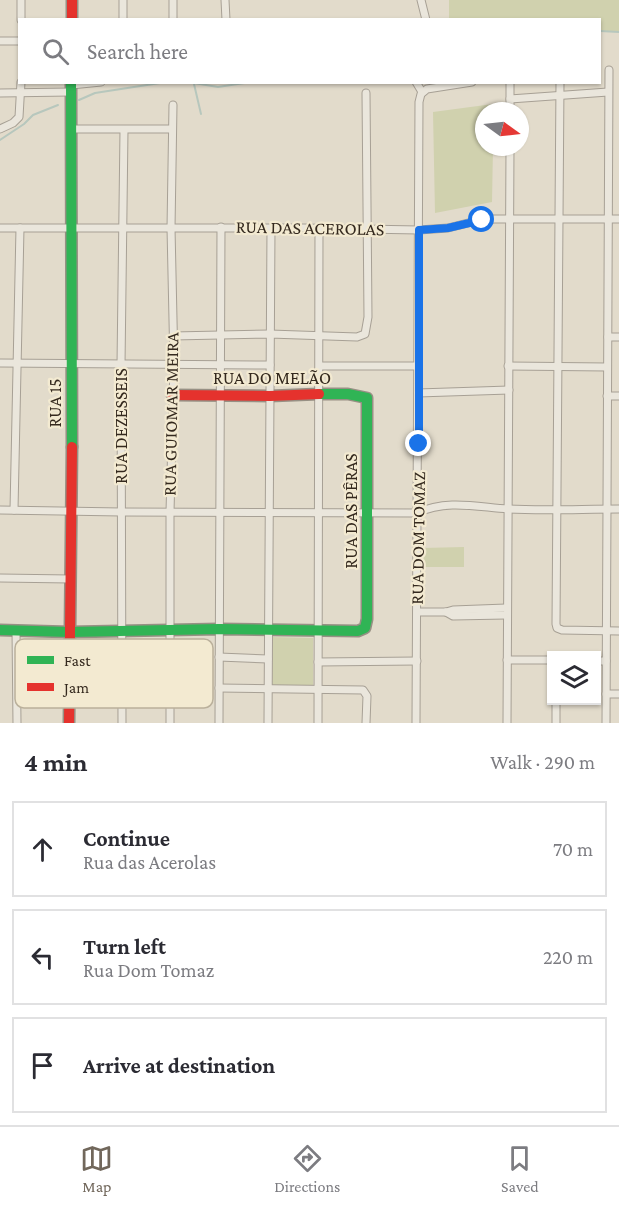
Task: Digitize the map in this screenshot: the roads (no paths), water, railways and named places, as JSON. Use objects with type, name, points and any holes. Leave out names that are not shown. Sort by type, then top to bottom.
[{"type":"street","points":[[21,0],[21,18]]},
{"type":"street","points":[[72,0],[72,18]]},
{"type":"street","points":[[123,0],[123,18]]},
{"type":"street","points":[[173,18],[174,0]]},
{"type":"street","points":[[225,0],[226,18]]},
{"type":"street","points":[[421,0],[426,18]]},
{"type":"street","points":[[0,41],[18,41]]},
{"type":"street","points":[[606,723],[609,70]]},
{"type":"street","points":[[0,129],[17,120],[20,112],[21,84]]},
{"type":"street","points":[[0,93],[20,93],[89,84]]},
{"type":"street","points":[[417,84],[422,92],[427,89],[459,84]]},
{"type":"street","points":[[510,84],[510,99],[608,92]]},
{"type":"street","points":[[560,84],[556,624],[557,628],[562,630],[619,631]]},
{"type":"street","name":"RUA 15","points":[[70,639],[72,511],[71,87]]},
{"type":"street","name":"RUA DOM TOMAZ","points":[[416,723],[419,102],[422,92]]},
{"type":"street","points":[[172,336],[270,334],[357,337],[364,335],[367,331],[368,229],[366,93]]},
{"type":"street","name":"RUA GUIOMAR MEIRA","points":[[170,639],[170,512],[174,366],[171,228],[173,105]]},
{"type":"street","points":[[71,129],[172,129]]},
{"type":"street","name":"RUA DEZESSEIS","points":[[122,639],[124,130]]},
{"type":"street","points":[[507,723],[510,156]]},
{"type":"street","name":"RUA DAS ACEROLAS","points":[[0,228],[221,227],[419,230],[448,228],[488,220],[619,219]]},
{"type":"street","points":[[219,723],[221,227]]},
{"type":"street","points":[[14,510],[20,228]]},
{"type":"street","points":[[268,723],[271,228]]},
{"type":"street","points":[[318,723],[319,228]]},
{"type":"street","points":[[608,337],[619,338]]},
{"type":"street","points":[[0,363],[270,365]]},
{"type":"street","points":[[320,366],[418,366]]},
{"type":"street","points":[[508,366],[607,367]]},
{"type":"street","points":[[418,393],[509,390]]},
{"type":"street","name":"RUA DO MELÃO","points":[[172,395],[319,394],[364,396],[368,402]]},
{"type":"street","points":[[607,396],[619,396]]},
{"type":"street","name":"RUA DAS PÊRAS","points":[[317,631],[362,630],[366,627],[368,402]]},
{"type":"street","points":[[0,510],[417,513],[450,504],[508,509],[619,509]]},
{"type":"street","points":[[0,578],[70,579]]},
{"type":"street","points":[[417,612],[446,612],[453,616],[506,611]]},
{"type":"street","points":[[0,630],[317,631]]},
{"type":"street","points":[[16,630],[16,639]]},
{"type":"street","points":[[219,657],[268,659]]},
{"type":"street","points":[[507,660],[547,660]]},
{"type":"street","points":[[318,662],[417,661]]},
{"type":"street","points":[[601,661],[606,661]]},
{"type":"street","points":[[219,688],[363,690],[367,696],[366,723]]},
{"type":"street","points":[[606,694],[619,694]]},
{"type":"street","points":[[556,705],[556,723]]},
{"type":"street","points":[[17,708],[17,723]]},
{"type":"street","name":"RUA 15","points":[[69,708],[69,723]]},
{"type":"waterway","points":[[601,31],[619,32]]},
{"type":"waterway","points":[[79,100],[95,93],[154,84]]},
{"type":"waterway","points":[[194,84],[201,114]]},
{"type":"waterway","points":[[200,84],[218,87],[238,84]]},
{"type":"waterway","points":[[0,140],[33,115],[58,105]]}]
